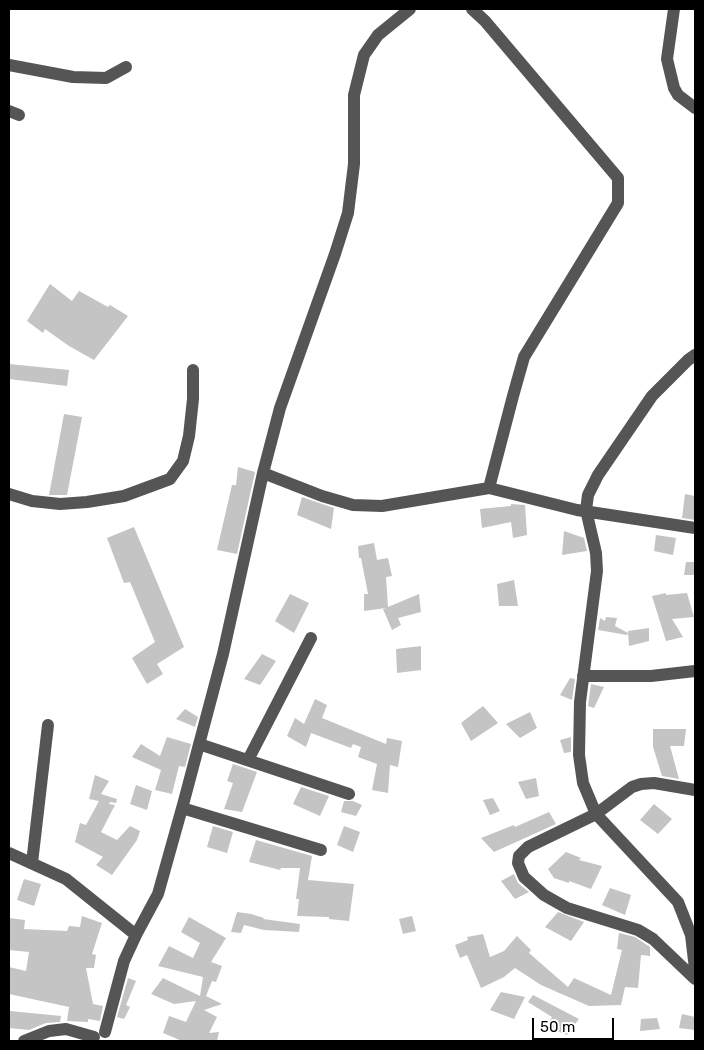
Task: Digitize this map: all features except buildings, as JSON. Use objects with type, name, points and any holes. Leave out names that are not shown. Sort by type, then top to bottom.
[{"type":"street","points":[[24,1041],[49,1031],[66,1029],[101,1038],[124,961],[158,894],[223,654],[263,472],[280,408],[348,213],[354,164],[354,95],[364,55],[378,35],[410,9]]},
{"type":"street","points":[[472,9],[485,21],[618,178],[618,203],[524,358],[512,396],[489,488]]},
{"type":"street","points":[[674,9],[667,59],[674,88],[678,94],[695,108]]},
{"type":"street","points":[[9,65],[73,77],[106,78],[126,67]]},
{"type":"street","points":[[695,356],[688,360],[652,396],[598,475],[588,495],[586,510],[596,553],[597,572],[580,702],[579,756],[584,783],[596,814],[678,902],[691,935],[695,968]]},
{"type":"street","points":[[9,494],[32,501],[60,504],[87,502],[124,496],[170,478],[183,461],[189,436],[193,399],[193,370]]},
{"type":"street","points":[[263,472],[353,505],[370,507],[489,488],[577,510],[695,528]]},
{"type":"street","points":[[248,760],[311,638]]},
{"type":"street","points":[[583,676],[651,676],[695,671]]},
{"type":"street","points":[[32,863],[48,725]]},
{"type":"street","points":[[199,744],[348,794]]},
{"type":"street","points":[[695,790],[654,783],[632,787],[596,814],[528,847],[519,856],[518,864],[524,877],[544,894],[567,908],[630,927],[646,934],[695,979]]},
{"type":"street","points":[[182,808],[321,850]]},
{"type":"street","points":[[9,853],[66,879],[136,935]]}]
